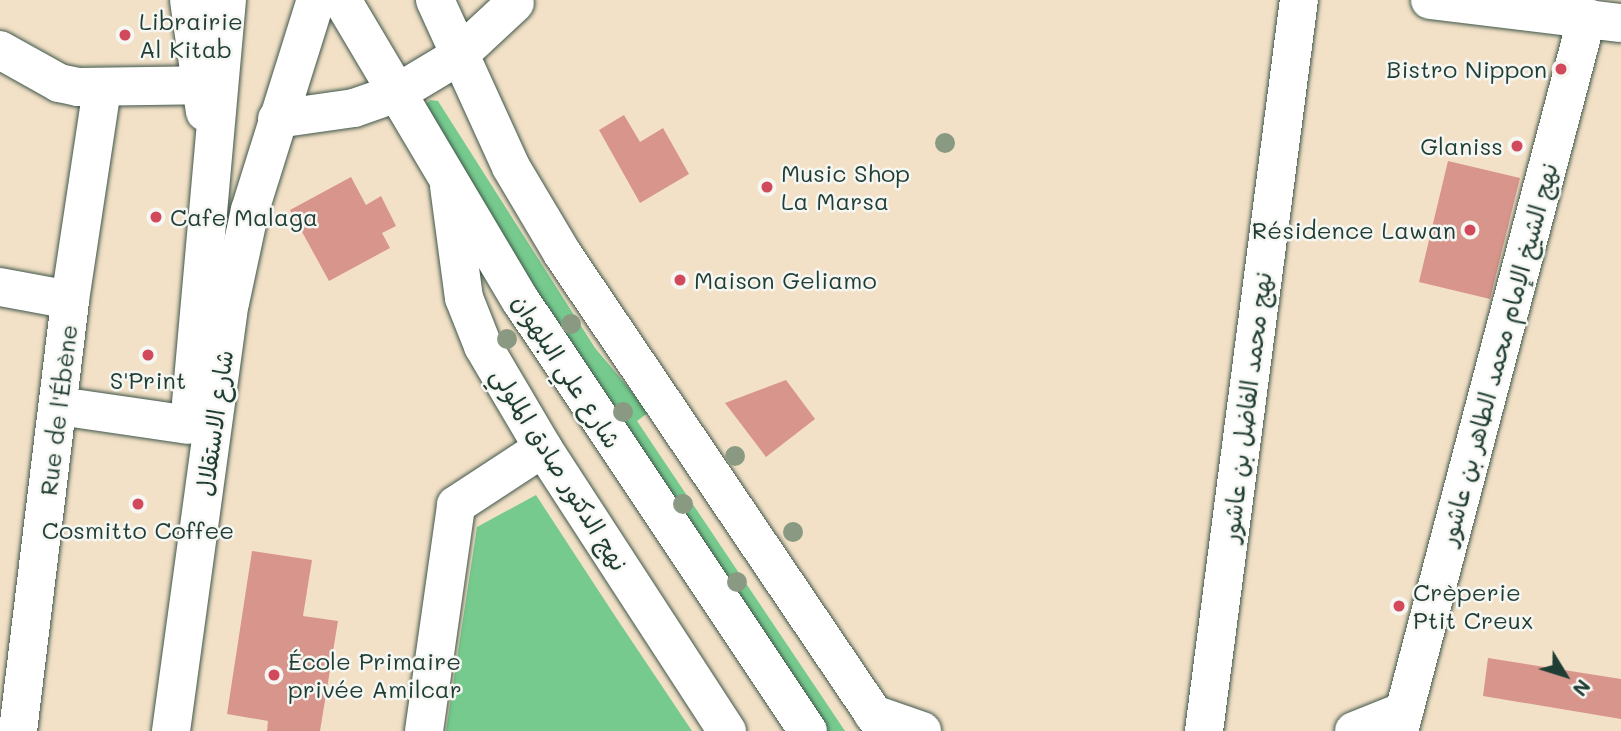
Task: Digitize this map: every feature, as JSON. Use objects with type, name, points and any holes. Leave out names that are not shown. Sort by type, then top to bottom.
[{"type":"main road","points":[[189,0],[211,86]]},
{"type":"main road","points":[[211,86],[227,0]]},
{"type":"main road","name":"شارع الاستقلال","points":[[171,731],[230,303],[250,210],[316,0]]},
{"type":"main road","name":"شارع علي البلهوان","points":[[342,0],[449,186],[636,478],[808,731]]},
{"type":"main road","points":[[435,0],[457,57],[510,167],[562,253],[879,723],[922,731]]},
{"type":"main road","name":"نهج محمد الفاضل بن عاشور","points":[[1204,731],[1298,0]]},
{"type":"main road","points":[[1430,0],[1604,20]]},
{"type":"main road","points":[[277,119],[354,108],[397,93],[457,57],[516,4]]},
{"type":"main road","name":"نهج الشيخ الإمام محمد الطاهر بن عاشور","points":[[1402,721],[1604,20]]},
{"type":"main road","points":[[0,50],[60,83],[102,89],[211,86]]},
{"type":"main road","name":"شارع الاستقلال","points":[[148,731],[189,425],[211,184],[211,86]]},
{"type":"main road","name":"Rue de l'Ébène","points":[[18,731],[70,300],[102,89]]},
{"type":"main road","name":"نهج الدكتور صادق الملولي","points":[[449,186],[468,308],[483,346],[543,448],[727,731]]},
{"type":"main road","points":[[0,287],[70,300]]},
{"type":"main road","points":[[59,406],[189,425]]},
{"type":"main road","points":[[424,731],[456,505],[543,448]]},
{"type":"main road","points":[[1354,731],[1402,721]]},
{"type":"green space","points":[[430,100],[438,101],[595,348],[649,412],[637,421],[845,731],[825,731],[622,429],[420,110]]},
{"type":"green space","points":[[536,495],[692,731],[446,731],[477,527]]},
{"type":"building","points":[[624,115],[640,142],[663,128],[689,174],[640,203],[599,130]]},
{"type":"building","name":"Résidence Lawan","points":[[1448,161],[1520,178],[1490,299],[1419,282]]},
{"type":"building","points":[[351,177],[366,205],[381,196],[396,226],[382,233],[390,248],[329,281],[290,210]]},
{"type":"building","points":[[786,380],[815,419],[766,457],[725,403]]},
{"type":"building","name":"École Primaire privée Amilcar","points":[[252,551],[312,560],[303,616],[338,621],[320,731],[267,731],[268,721],[227,714]]},
{"type":"building","points":[[1488,658],[1621,679],[1621,719],[1483,696]]},
{"type":"place","name":"Librairie Al Kitab","points":[[125,35]]},
{"type":"place","name":"Bistro Nippon","points":[[1561,69]]},
{"type":"place","name":"Glaniss","points":[[1517,146]]},
{"type":"place","name":"Music Shop La Marsa","points":[[767,187]]},
{"type":"place","name":"Cafe Malaga","points":[[156,217]]},
{"type":"place","name":"Résidence Lawan","points":[[1470,230]]},
{"type":"place","name":"Maison Geliamo","points":[[680,280]]},
{"type":"place","name":"S'Print","points":[[148,355]]},
{"type":"place","name":"Cosmitto Coffee","points":[[138,504]]},
{"type":"place","name":"Crèperie Ptit Creux","points":[[1399,606]]},
{"type":"place","name":"École Primaire privée Amilcar","points":[[274,675]]}]
